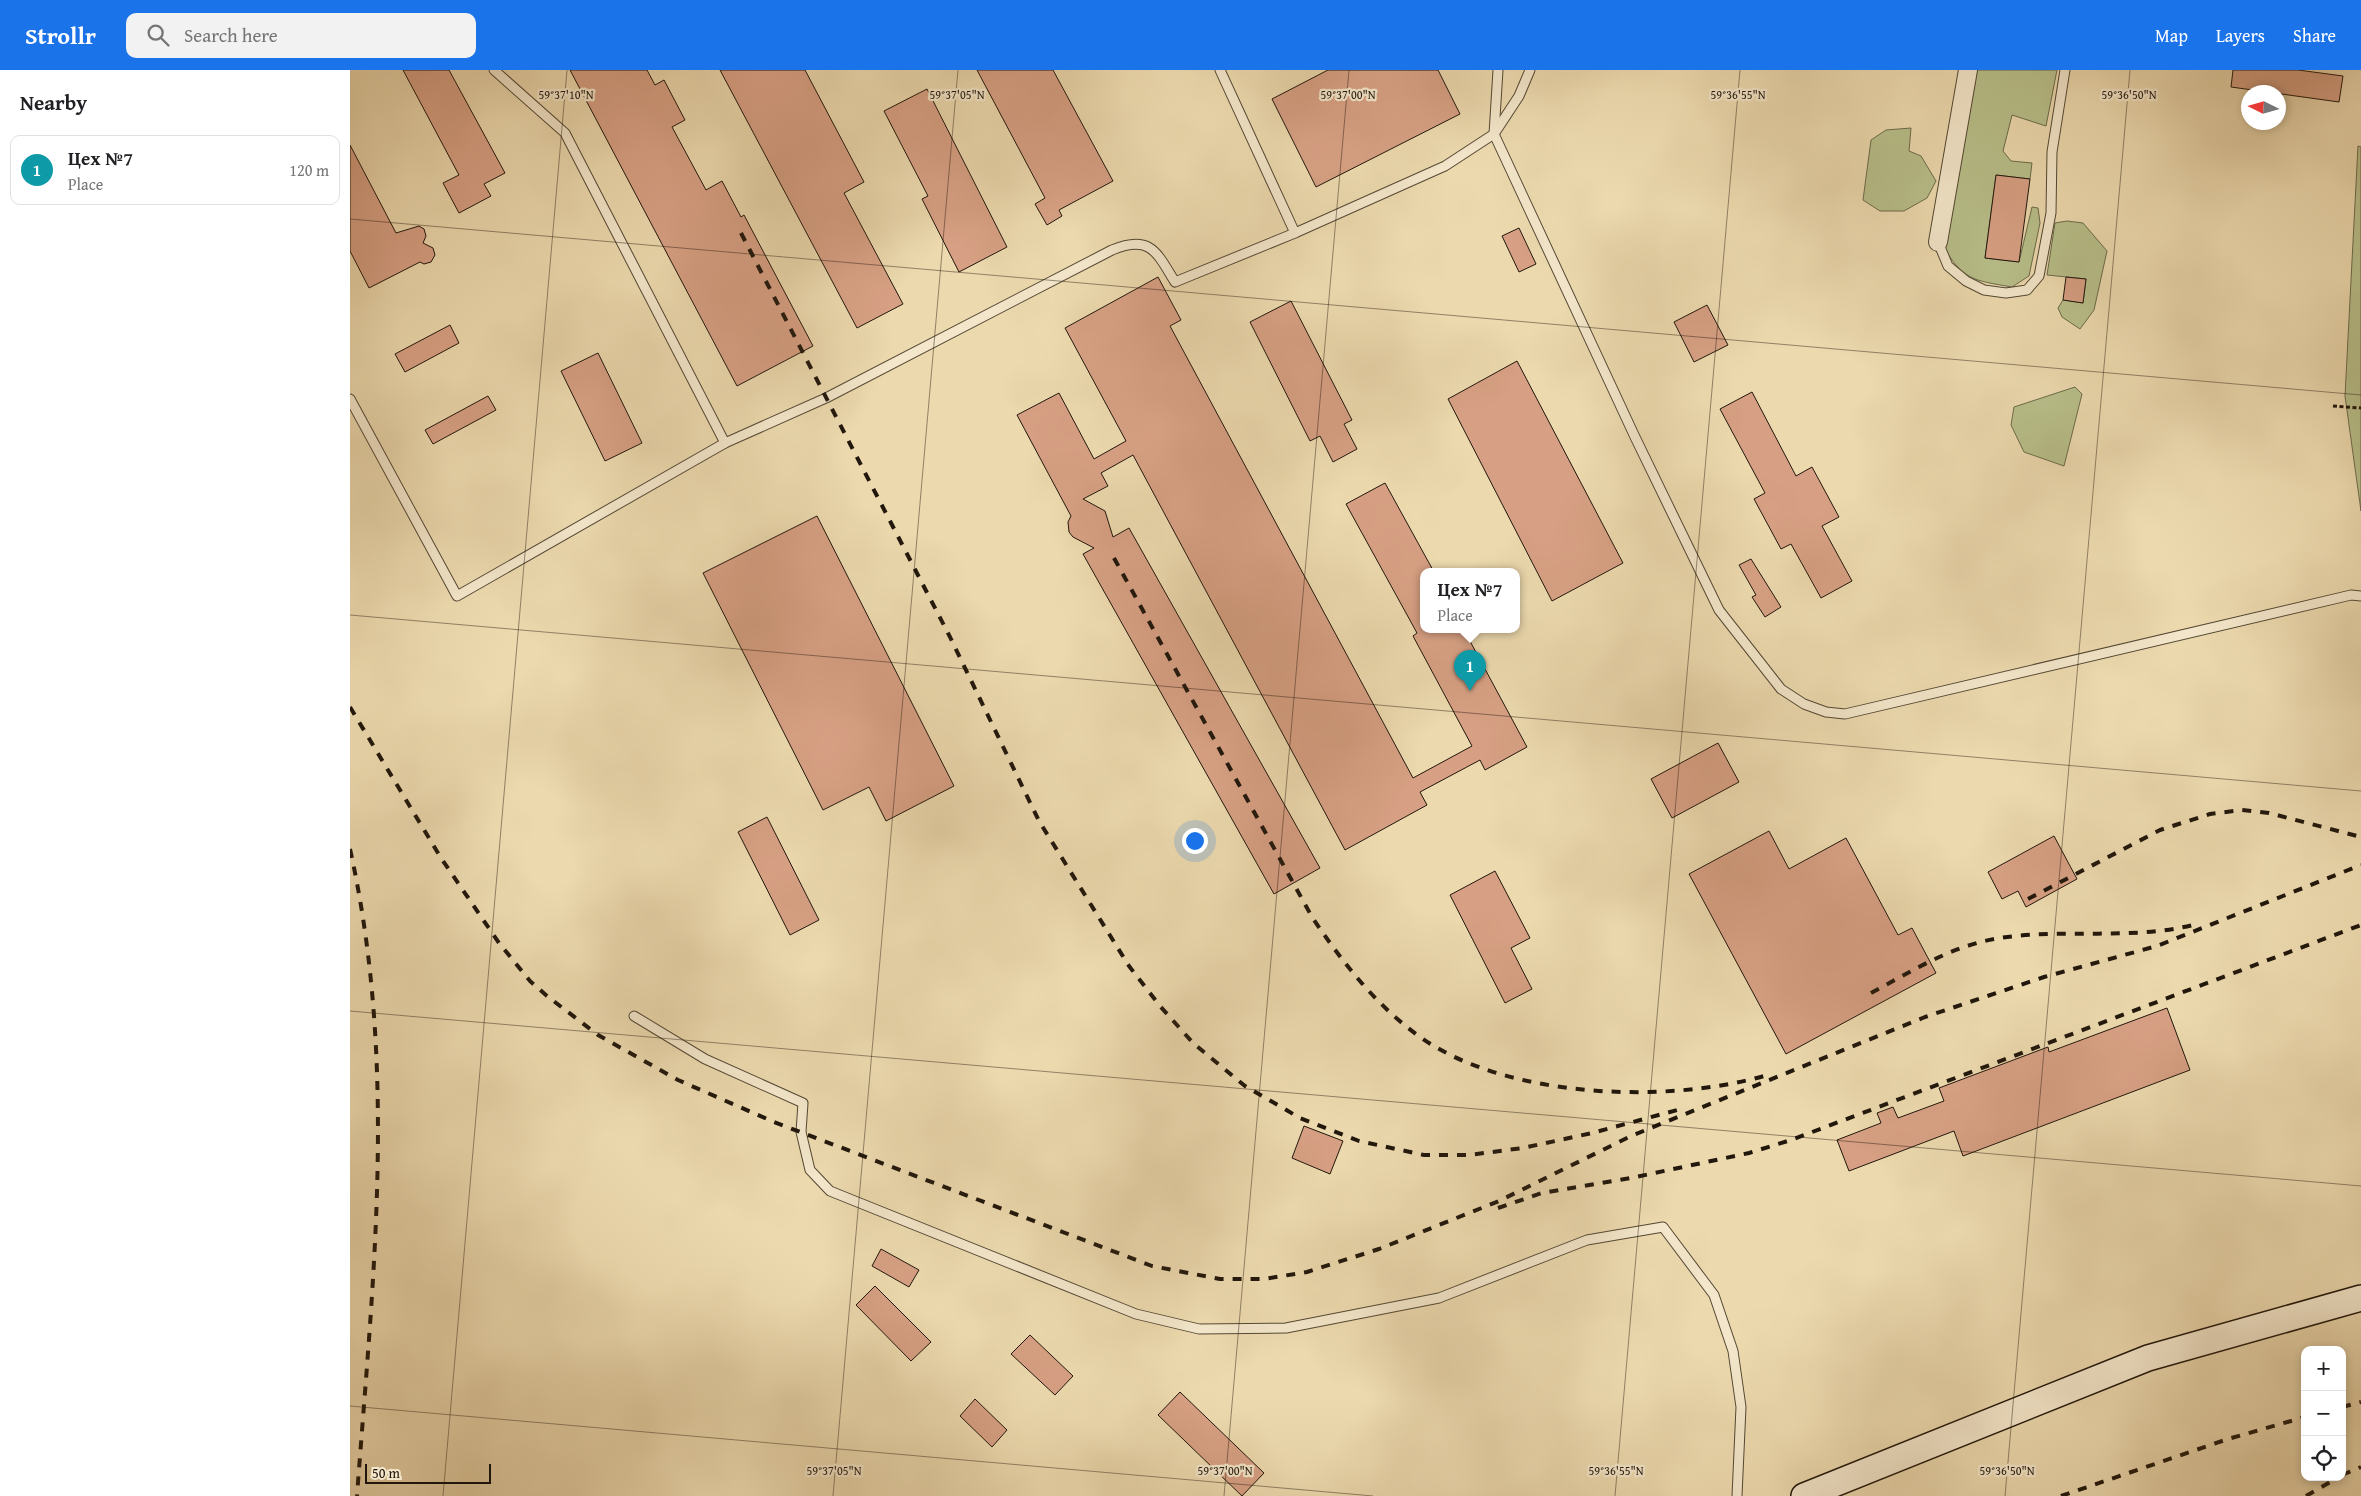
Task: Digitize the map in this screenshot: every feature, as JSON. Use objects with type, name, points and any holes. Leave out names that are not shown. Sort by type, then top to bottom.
[{"type":"main road","points":[[1804,1496],[2148,1358],[2361,1298]]},
{"type":"street","points":[[1938,242],[1968,70]]},
{"type":"lane","points":[[494,70],[565,133],[725,443]]},
{"type":"lane","points":[[1220,70],[1295,233]]},
{"type":"lane","points":[[1498,70],[1494,134],[1635,438],[1719,610],[1781,689],[1804,704],[1826,712],[1845,714],[2351,595],[2361,596]]},
{"type":"lane","points":[[350,399],[457,596],[725,443],[826,398],[1123,245],[1143,244],[1152,247],[1175,282],[1295,233],[1445,166],[1494,134],[1519,96],[1530,70]]},
{"type":"lane","points":[[1938,242],[1948,266],[1966,280],[1984,290],[2006,293],[2027,290],[2039,276],[2051,213],[2052,152],[2065,70]]},
{"type":"lane","points":[[634,1016],[705,1059],[803,1103],[801,1132],[810,1170],[830,1191],[1136,1314],[1199,1329],[1286,1328],[1438,1298],[1586,1240],[1663,1227],[1714,1295],[1733,1351],[1741,1407],[1737,1496]]},
{"type":"path","points":[[2333,406],[2361,408]]},
{"type":"green space","points":[[1973,70],[2057,70],[2046,126],[2012,115],[2003,151],[2011,161],[2032,163],[2030,179],[1996,175],[1985,258],[2019,262],[2032,207],[2038,208],[2040,223],[2029,276],[2012,287],[1977,280],[1969,276],[1956,265],[1941,243]]},
{"type":"green space","points":[[1911,128],[1909,151],[1921,156],[1936,181],[1927,198],[1904,211],[1880,211],[1863,200],[1871,140],[1886,130]]},
{"type":"green space","points":[[2358,146],[2361,147],[2361,511],[2345,396]]},
{"type":"green space","points":[[2067,221],[2083,223],[2107,251],[2094,310],[2080,329],[2062,317],[2058,308],[2063,300],[2083,303],[2086,279],[2047,275],[2055,223]]},
{"type":"green space","points":[[2075,387],[2082,394],[2064,466],[2024,452],[2011,425],[2014,407]]},
{"type":"building","points":[[403,70],[449,70],[505,173],[484,184],[491,196],[459,213],[443,183],[459,175]]},
{"type":"building","points":[[570,70],[647,70],[655,85],[664,80],[685,120],[672,127],[706,190],[722,181],[741,217],[744,215],[813,346],[737,386]]},
{"type":"building","points":[[720,70],[805,70],[864,182],[844,193],[903,304],[857,328]]},
{"type":"building","points":[[977,70],[1053,70],[1113,181],[1059,210],[1062,216],[1047,225],[1035,204],[1045,198]]},
{"type":"building","points":[[1328,70],[1438,70],[1460,114],[1316,187],[1272,99]]},
{"type":"building","points":[[2233,70],[2298,70],[2343,76],[2339,102],[2286,95],[2286,85],[2241,85],[2241,88],[2231,87]]},
{"type":"building","points":[[927,89],[1007,247],[959,272],[922,199],[928,196],[884,111]]},
{"type":"building","points":[[350,145],[396,233],[419,226],[424,229],[426,236],[423,243],[433,248],[435,255],[431,262],[424,264],[420,262],[369,288],[350,251]]},
{"type":"building","points":[[1996,175],[2030,179],[2019,262],[1985,258]]},
{"type":"building","points":[[1519,228],[1536,264],[1519,272],[1502,236]]},
{"type":"building","points":[[1158,277],[1181,320],[1170,326],[1413,778],[1472,746],[1413,636],[1417,633],[1346,504],[1385,483],[1432,568],[1420,568],[1420,633],[1466,633],[1527,747],[1485,770],[1480,760],[1420,792],[1427,805],[1345,850],[1133,455],[1101,473],[1108,486],[1083,499],[1105,511],[1113,537],[1129,528],[1320,868],[1274,894],[1083,554],[1094,548],[1073,537],[1069,532],[1068,522],[1071,516],[1017,415],[1059,393],[1094,459],[1126,441],[1065,328]]},
{"type":"building","points":[[2066,277],[2086,279],[2083,303],[2063,300]]},
{"type":"building","points":[[1291,301],[1352,420],[1344,424],[1357,449],[1333,462],[1320,436],[1310,441],[1250,322]]},
{"type":"building","points":[[1707,305],[1728,345],[1694,362],[1674,322]]},
{"type":"building","points":[[450,325],[459,343],[405,372],[395,354]]},
{"type":"building","points":[[598,353],[642,443],[605,461],[561,371]]},
{"type":"building","points":[[1517,361],[1623,563],[1552,601],[1448,399]]},
{"type":"building","points":[[1752,392],[1796,476],[1812,467],[1839,517],[1822,526],[1852,581],[1821,598],[1791,544],[1781,549],[1754,499],[1765,493],[1720,409]]},
{"type":"building","points":[[488,396],[496,410],[433,444],[425,430]]},
{"type":"building","points":[[817,516],[954,786],[886,821],[869,787],[823,810],[703,573]]},
{"type":"building","points":[[1751,559],[1781,607],[1765,617],[1752,597],[1756,595],[1739,565]]},
{"type":"building","points":[[1718,743],[1739,782],[1672,818],[1651,779]]},
{"type":"building","points":[[767,817],[819,920],[790,935],[738,832]]},
{"type":"building","points":[[1769,831],[1789,869],[1846,838],[1898,935],[1912,928],[1936,973],[1786,1054],[1689,874]]},
{"type":"building","points":[[2054,836],[2077,879],[2026,907],[2018,891],[2002,899],[1988,872]]},
{"type":"building","points":[[1495,871],[1530,938],[1511,948],[1532,989],[1505,1003],[1450,895]]},
{"type":"building","points":[[2167,1008],[2190,1070],[1963,1156],[1954,1131],[1849,1171],[1837,1140],[1881,1123],[1877,1113],[1893,1107],[1898,1118],[1944,1101],[1939,1088],[2048,1047],[2049,1052]]},
{"type":"building","points":[[1304,1126],[1343,1141],[1330,1174],[1292,1158]]},
{"type":"building","points":[[881,1249],[919,1270],[909,1287],[872,1266]]},
{"type":"building","points":[[875,1286],[931,1342],[911,1361],[856,1305]]},
{"type":"building","points":[[1030,1335],[1073,1376],[1055,1395],[1011,1354]]},
{"type":"building","points":[[1180,1392],[1264,1473],[1242,1496],[1158,1415]]},
{"type":"building","points":[[975,1399],[1007,1430],[992,1447],[960,1416]]},
{"type":"railway","points":[[741,233],[950,637],[1039,821],[1129,966],[1160,1006],[1193,1043],[1245,1086],[1300,1118],[1359,1141],[1424,1155],[1469,1155],[1523,1148],[1592,1133],[1681,1109]]},
{"type":"railway","points":[[1114,558],[1312,917],[1362,983],[1406,1026],[1423,1039],[1458,1059],[1499,1074],[1543,1084],[1589,1090],[1635,1092],[1681,1090],[1724,1085],[1764,1076]]},
{"type":"railway","points":[[350,707],[441,858],[499,943],[530,981],[598,1035],[678,1080],[774,1122],[1152,1266],[1220,1279],[1264,1279],[1307,1272],[1379,1249],[1499,1201],[1631,1136],[1925,1017],[2044,977],[2157,946],[2361,865]]},
{"type":"railway","points":[[2028,899],[2160,830],[2210,814],[2242,810],[2269,813],[2361,837]]},
{"type":"railway","points":[[350,849],[365,930],[374,1011],[378,1091],[374,1252],[357,1496]]},
{"type":"railway","points":[[1871,993],[1933,960],[1983,941],[2024,935],[2148,932],[2197,924]]},
{"type":"railway","points":[[1498,1208],[1542,1193],[1631,1178],[1749,1153],[1791,1140],[2361,925]]},
{"type":"railway","points":[[2346,1406],[2361,1402]]},
{"type":"railway","points":[[2061,1496],[2228,1439],[2301,1418]]},
{"type":"railway","points":[[2346,1473],[2361,1467]]},
{"type":"railway","points":[[2306,1496],[2332,1481]]},
{"type":"place","name":"Цех №7","points":[[1470,691]]}]
